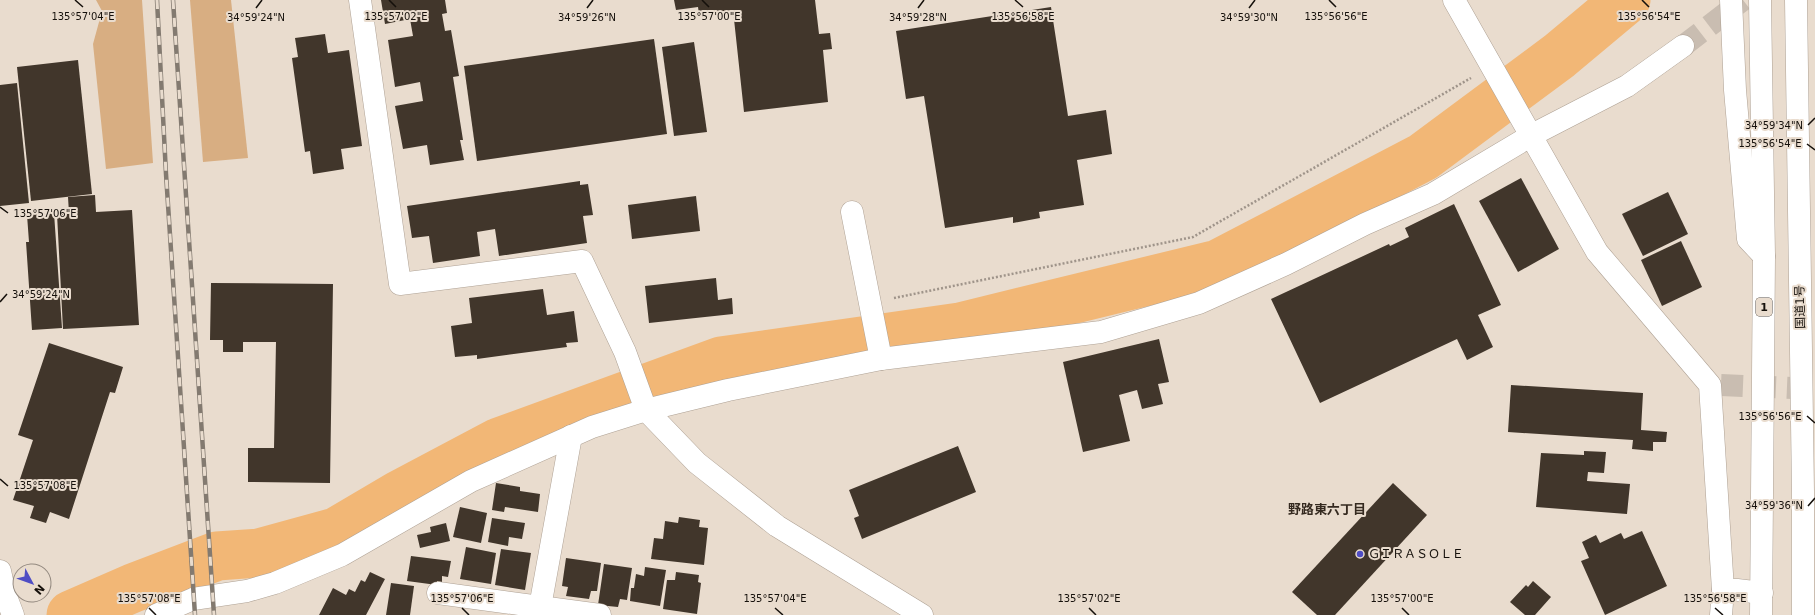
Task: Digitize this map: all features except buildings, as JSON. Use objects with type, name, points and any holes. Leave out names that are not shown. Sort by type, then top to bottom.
[{"type":"main road","points":[[360,0],[400,284],[582,262],[625,352],[643,404],[697,463],[777,526],[922,615]]},
{"type":"main road","points":[[1454,0],[1532,135],[1597,252],[1716,385],[1723,590],[1721,615]]},
{"type":"main road","points":[[1731,0],[1734,90],[1748,239],[1764,256]]},
{"type":"main road","name":"1","points":[[1760,0],[1764,256],[1761,615]]},
{"type":"main road","name":"国道1号","points":[[1796,0],[1803,492],[1802,615]]},
{"type":"main road","points":[[156,615],[193,599],[248,591],[275,583],[342,555],[471,481],[643,404],[728,390],[881,359],[1101,332],[1199,303],[1286,264],[1365,224],[1433,194],[1532,135],[1627,86],[1683,46]]},
{"type":"main road","points":[[852,212],[881,359]]},
{"type":"main road","points":[[1799,253],[1815,221]]},
{"type":"main road","points":[[540,607],[571,436]]},
{"type":"main road","points":[[0,572],[5,594],[14,615]]},
{"type":"main road","points":[[1723,590],[1762,593]]},
{"type":"main road","points":[[438,593],[600,615]]},
{"type":"path","points":[[890,299],[1193,236],[1492,67]]},
{"type":"shaded area","points":[[96,0],[142,0],[153,163],[106,169],[93,44],[102,11]]},
{"type":"shaded area","points":[[190,0],[231,0],[248,158],[203,162]]},
{"type":"waterway","points":[[71,615],[133,588],[217,556],[259,553],[336,532],[399,495],[499,442],[721,361],[960,327],[1218,264],[1423,157],[1559,56],[1626,0]]},
{"type":"tunnel","points":[[1683,46],[1743,0]]},
{"type":"tunnel","points":[[1721,385],[1815,389]]},
{"type":"railway","points":[[157,0],[166,174],[195,615]]},
{"type":"railway","points":[[173,0],[214,615]]},
{"type":"place","name":"ＧＩＲＡＳＯＬＥ","points":[[1360,554]]},
{"type":"district","name":"野路東六丁目","points":[[1327,509]]}]
